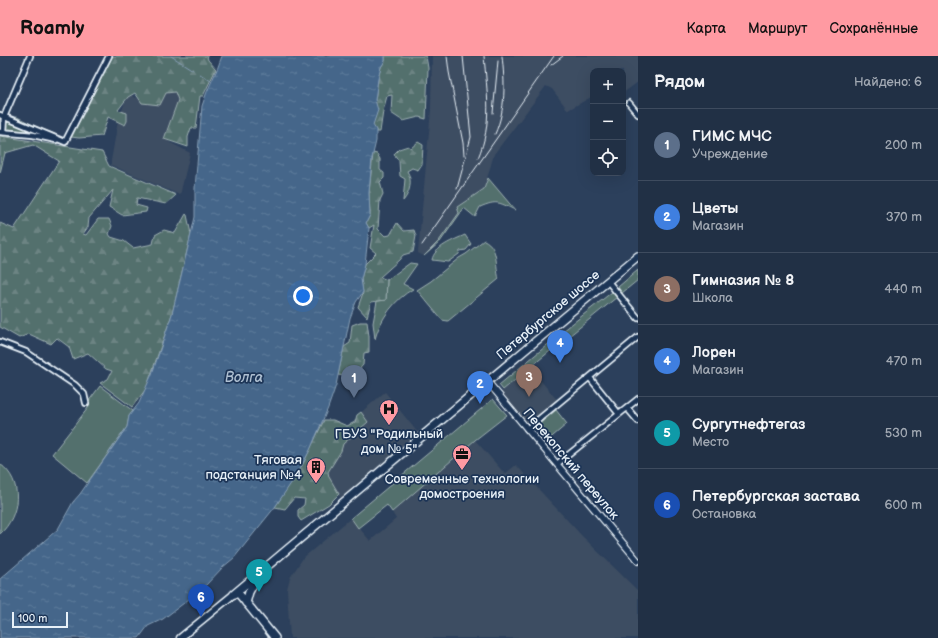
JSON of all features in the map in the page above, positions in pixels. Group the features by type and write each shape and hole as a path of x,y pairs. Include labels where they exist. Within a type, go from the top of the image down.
{"main road":[{"name":"Петербургское шоссе","path":"236,595 638,256"},
{"name":"Петербургское шоссе","path":"488,383 638,261"},
{"name":"Петербургское шоссе","path":"236,595 255,581 424,437"},
{"path":"246,603 249,592 255,581"},
{"path":"236,595 246,603 274,638"},
{"path":"180,638 236,595"},
{"path":"186,638 236,595"},
{"path":"236,595 270,638"}],"street":[{"path":"30,56 2,116 2,132 65,142"},
{"path":"65,142 109,56"},
{"path":"629,103 638,114"},
{"path":"2,116 65,142"},
{"path":"610,284 638,318"},
{"path":"527,429 638,337"},
{"path":"0,342 26,352 73,384 84,394 86,403"},
{"path":"590,378 619,414"},
{"name":"Перекопский переулок","path":"488,383 638,561"},
{"path":"557,464 638,398"},
{"path":"627,408 638,421"}],"shaded area":[{"path":"432,56 638,56 638,82 626,91 626,68 590,68 590,98 568,110 552,89 546,86 494,154 484,189 457,207 459,213 439,241 424,256 418,253 431,110"},
{"path":"187,82 169,142 190,153 180,195 111,165 111,161 118,121 128,94 143,101"},
{"path":"530,368 558,401 527,426 499,394"},
{"path":"385,392 418,433 341,498 320,474 358,415"},
{"path":"475,440 505,474 516,465 582,536 638,591 638,638 290,638 287,589 290,578 303,558 351,518 370,541 396,519 392,512"}],"green space":[{"path":"110,56 207,56 208,60 216,69 203,96 200,96 196,128 191,128 188,137 188,147 164,139 178,100 175,92 166,93 160,105 142,103 135,93 128,97 118,110 127,113 127,121 125,125 108,117 102,136 79,138 71,137"},
{"path":"385,56 426,56 428,68 426,119 419,117 403,121 391,113 392,95 387,96 380,132 376,132 372,125 377,110 375,100 378,79 381,67 385,61"},
{"path":"0,113 12,118 17,117 55,134 56,136 10,129 0,129"},
{"path":"0,136 102,152 109,166 176,195 166,204 137,198 136,205 147,208 146,212 122,215 109,207 113,190 89,218 88,227 83,234 86,235 98,219 109,219 112,226 109,234 111,237 124,241 133,248 153,244 155,235 164,230 175,233 186,214 187,215 191,234 172,314 146,389 132,407 100,383 108,379 112,371 106,369 88,353 73,359 69,347 57,338 51,344 29,334 19,338 0,327 0,223 14,229 59,161 33,145 5,153 0,173"},
{"path":"418,142 423,145 422,164 418,170 412,168 407,171 410,178 410,186 403,201 405,179 400,176 399,161 394,154 399,149 408,146 411,148"},
{"path":"373,153 377,154 380,159 380,170 384,173 384,178 380,182 383,194 380,200 378,229 385,236 390,235 397,223 404,231 414,230 416,236 413,252 403,255 380,277 387,280 386,300 371,302 367,317 358,307 363,293 361,279 365,264 376,253 370,248 374,225 369,228 366,223 370,215 369,193"},
{"path":"488,178 515,210 498,203 490,203 480,207 475,217 464,208 440,242 424,256 439,241 459,213 457,207 484,189"},
{"path":"465,235 471,244 466,250 460,251 459,254 448,262 432,260 436,251"},
{"path":"484,240 492,247 496,257 499,279 448,321 442,320 417,290"},
{"path":"410,263 417,264 403,284 413,289 400,298 389,310 384,317 375,339 373,323 377,301 386,300 387,280"},
{"path":"638,270 638,280 622,293 618,287"},
{"path":"612,292 617,297 563,341 558,335"},
{"path":"360,322 367,322 369,352 364,353 363,365 352,377 338,375 344,347 350,343 352,325"},
{"path":"552,341 556,346 503,390 499,385"},
{"path":"100,386 133,411 129,416 127,427 87,483 52,454 88,408 88,402"},
{"path":"493,399 507,415 475,440 392,512 387,505 358,528 351,518"},
{"path":"556,410 567,424 546,442 535,428"},
{"path":"361,412 368,422 343,444 341,451 328,472 329,477 339,494 329,504 301,521 298,517 298,510 304,505 305,499 294,498 285,509 275,507 304,462 324,420 333,420 347,426 355,422 357,415"},
{"path":"0,464 8,471 13,480 16,489 16,499 12,518 7,527 0,534"}],"water":[{"name":"Волга","path":"222,56 385,56 385,61 381,67 378,79 375,100 378,110 373,125 376,130 376,141 372,158 369,193 370,215 366,223 369,228 365,264 361,279 363,292 356,302 350,318 336,385 328,408 310,450 296,476 275,507 234,558 206,585 184,603 163,619 148,626 139,638 0,638 0,579 58,529 73,502 127,427 129,416 139,403 152,374 172,314 195,217 195,188 202,106"}],"waterway":[{"path":"171,56 193,70"},
{"path":"200,74 211,81"}],"railway":[{"path":"447,56 464,155"},
{"path":"457,189 471,137 463,56"},
{"path":"478,158 486,132 488,108 484,56"},
{"path":"495,134 499,125 504,96 502,56"},
{"path":"422,245 554,56"},
{"path":"551,65 563,56"},
{"path":"493,113 498,61"}],"place":[{"name":"Лорен","path":"560,363"},
{"name":"Гимназия № 8","path":"529,397"},
{"name":"ГИМС МЧС","path":"354,398"},
{"name":"Цветы","path":"480,404"},
{"name":"ГБУЗ \"Родильный дом № 5\"","path":"389,426"},
{"name":"Современные технологии домостроения","path":"462,471"},
{"name":"Тяговая подстанция №4","path":"316,484"},
{"name":"Сургутнефтегаз","path":"259,592"},
{"name":"Петербургская застава","path":"201,617"}]}
